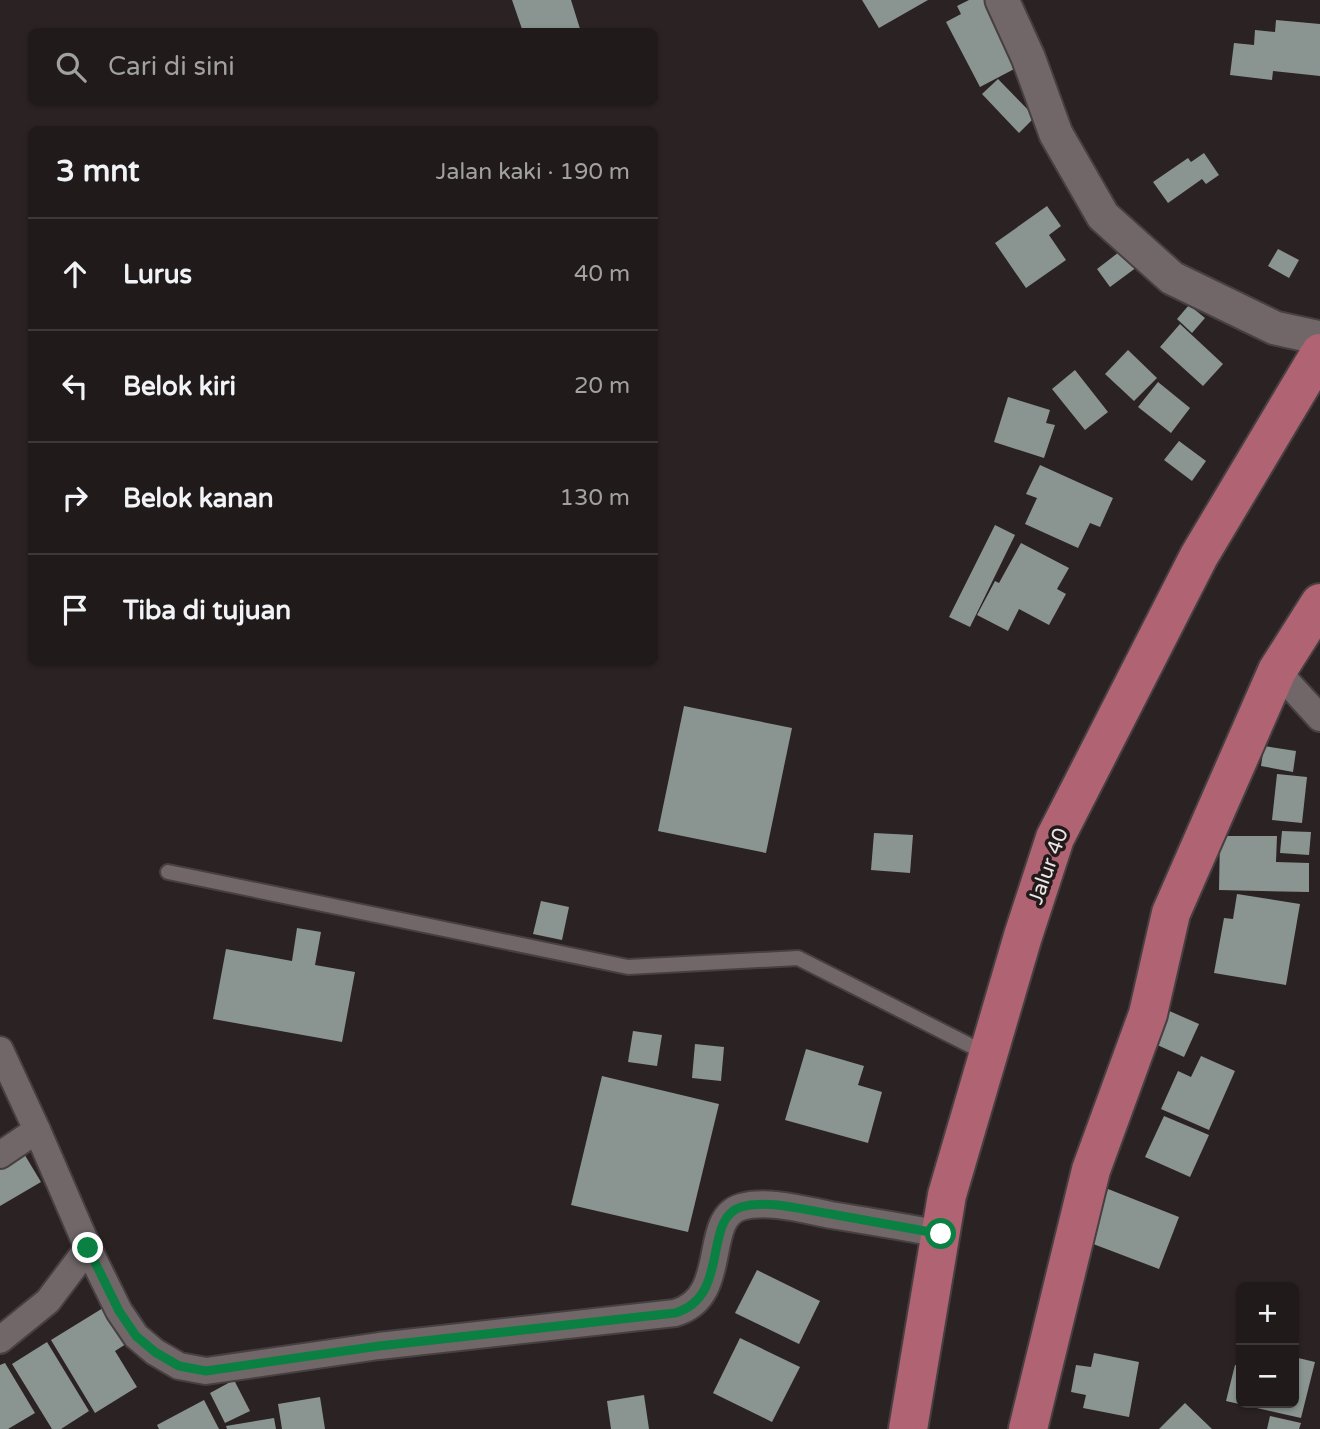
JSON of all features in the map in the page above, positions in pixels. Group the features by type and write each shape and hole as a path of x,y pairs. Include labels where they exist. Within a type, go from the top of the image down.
{"highway":[{"name":"Jalur 40","path":"908,1429 947,1195 1023,936 1055,838 1199,556 1320,353"},
{"path":"1028,1429 1091,1170 1147,1014 1171,913 1277,671 1320,603"}],"street":[{"path":"1002,0 1028,57 1056,134 1103,215 1172,278 1275,328 1320,338"},
{"path":"1277,671 1320,718"},
{"path":"0,1050 119,1311 136,1336 155,1352 179,1366 206,1371 379,1346 686,1310 702,1295 708,1283 725,1220 740,1207 772,1204 941,1234"},
{"path":"0,1155 37,1130"},
{"path":"0,1340 48,1301 88,1248"}],"lane":[{"path":"168,872 628,967 798,958 988,1055"}],"building":[{"path":"512,0 571,0 580,28 522,28"},
{"path":"862,0 928,0 879,28"},
{"path":"969,0 986,0 1020,66 980,87 946,22 961,14 957,6"},
{"path":"1276,20 1320,24 1320,76 1273,71 1272,80 1230,75 1234,43 1254,45 1255,30 1275,32"},
{"path":"998,79 1035,117 1019,133 982,94"},
{"path":"1204,153 1219,175 1206,184 1202,179 1168,203 1153,182 1188,158 1191,162"},
{"path":"1047,206 1061,226 1049,235 1066,260 1026,288 995,243"},
{"path":"1123,249 1137,267 1110,287 1097,269"},
{"path":"1278,249 1299,260 1289,278 1268,266"},
{"path":"1189,305 1205,318 1192,333 1177,319"},
{"path":"1180,324 1223,364 1203,386 1160,347"},
{"path":"1128,350 1157,378 1134,401 1105,374"},
{"path":"1075,370 1108,412 1085,430 1052,389"},
{"path":"1158,382 1190,408 1171,433 1138,407"},
{"path":"1008,397 1050,410 1046,423 1055,425 1044,458 994,442"},
{"path":"1179,441 1206,461 1192,481 1164,460"},
{"path":"1040,465 1113,498 1100,527 1090,523 1078,548 1025,524 1037,498 1026,494"},
{"path":"995,525 1015,535 970,627 949,617"},
{"path":"1021,543 1069,568 1057,589 1066,594 1049,625 1019,609 1008,631 977,615 995,581 999,583"},
{"path":"684,706 792,728 766,853 658,831"},
{"path":"1264,746 1296,751 1293,772 1261,766"},
{"path":"1277,774 1307,777 1302,823 1272,820"},
{"path":"1282,831 1311,832 1309,855 1280,853"},
{"path":"874,833 913,835 910,873 871,870"},
{"path":"1220,836 1277,836 1276,862 1309,863 1309,892 1219,890"},
{"path":"1237,894 1300,904 1286,985 1214,973 1224,918 1233,919"},
{"path":"541,901 569,907 562,940 533,934"},
{"path":"297,928 321,932 315,965 355,972 342,1042 213,1019 226,949 292,961"},
{"path":"1158,1006 1199,1024 1184,1057 1144,1039"},
{"path":"633,1031 662,1035 657,1066 628,1062"},
{"path":"695,1044 724,1047 721,1081 692,1078"},
{"path":"806,1049 864,1066 858,1085 882,1092 868,1143 785,1120"},
{"path":"1201,1056 1235,1071 1209,1130 1161,1109 1178,1071 1191,1077"},
{"path":"602,1076 719,1104 688,1232 571,1205"},
{"path":"1164,1116 1209,1135 1190,1177 1145,1157"},
{"path":"23,1152 41,1182 0,1206 0,1166"},
{"path":"1108,1189 1179,1217 1159,1269 1088,1242"},
{"path":"757,1270 820,1301 799,1344 735,1313"},
{"path":"103,1308 126,1344 115,1351 137,1387 95,1413 51,1340"},
{"path":"740,1338 800,1367 772,1422 713,1393"},
{"path":"47,1342 89,1411 61,1429 52,1429 12,1364"},
{"path":"1094,1353 1139,1362 1129,1417 1083,1408 1086,1395 1071,1392 1076,1365 1091,1367"},
{"path":"1299,1358 1315,1362 1301,1418 1257,1408 1299,1408"},
{"path":"5,1363 35,1413 8,1429 0,1429 0,1365"},
{"path":"1236,1365 1236,1403 1226,1401"},
{"path":"234,1380 250,1411 225,1423 210,1393"},
{"path":"644,1395 649,1429 611,1429 607,1401"},
{"path":"320,1397 325,1429 282,1429 278,1404"},
{"path":"204,1400 219,1429 159,1429 157,1425"},
{"path":"1185,1403 1212,1429 1159,1429"},
{"path":"1270,1416 1301,1423 1299,1429 1267,1429"},
{"path":"274,1418 276,1429 227,1429 226,1426"}],"route":[{"path":"88,1248 119,1311 136,1336 155,1352 179,1366 206,1371 379,1346 686,1310 702,1295 708,1283 725,1220 740,1207 772,1204 941,1234"}]}
